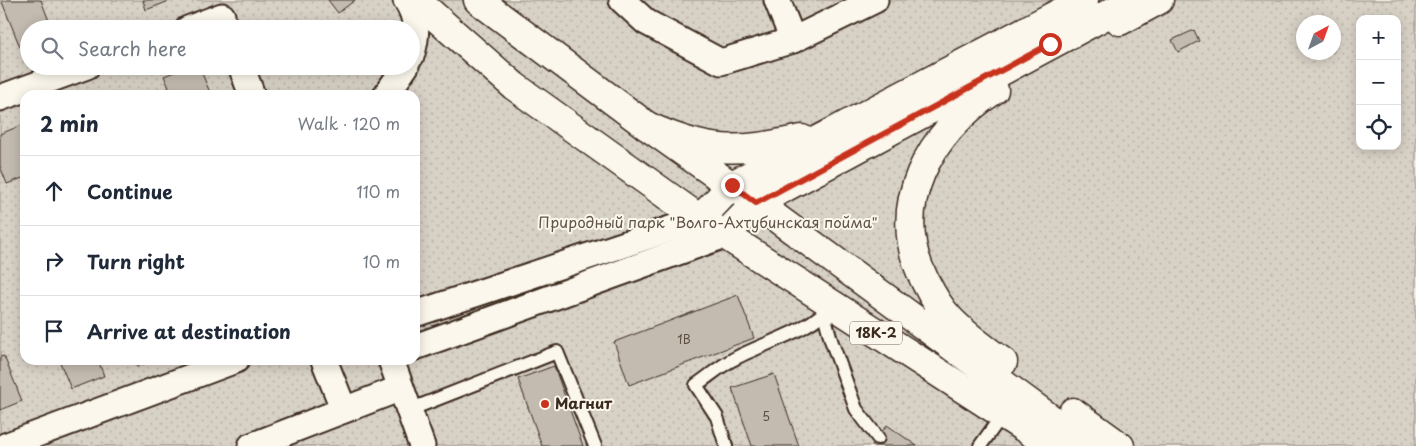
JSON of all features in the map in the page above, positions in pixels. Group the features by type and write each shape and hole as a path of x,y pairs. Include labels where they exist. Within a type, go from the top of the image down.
{"main road":[{"path":"416,0 514,86 700,219 732,185 1084,0"},
{"path":"478,0 647,126 756,203"},
{"path":"725,235 756,203 1134,0"},
{"path":"1120,446 982,347 949,319 934,299 922,275 914,253 909,229 917,179 927,159 940,140 964,112 993,91 1159,0"},
{"path":"647,126 680,141 734,150 830,134"},
{"name":"18К-2","path":"756,203 1088,446"},
{"name":"18К-2","path":"700,219 828,309 1003,414 1052,446"}],"street":[{"path":"406,0 412,9 414,20"},
{"path":"622,0 646,22 721,62 793,40 875,0"},
{"path":"778,0 793,40"},
{"path":"210,20 222,15"},
{"path":"22,90 62,75"},
{"path":"244,75 250,90"},
{"path":"389,90 400,75"},
{"path":"0,98 20,91"},
{"path":"420,312 700,219"},
{"path":"420,345 725,235"},
{"path":"4,446 223,365"},
{"path":"326,365 344,410"},
{"path":"393,365 422,446"},
{"path":"251,446 344,410 405,399"}],"lane":[{"path":"726,446 717,417 696,384 732,360 767,345 828,309 831,340 856,409 878,438"},
{"path":"405,399 557,352 595,446"},
{"path":"980,446 1003,414"}],"green space":[{"name":"Природный парк \"Волго-Ахтубинская пойма\"","path":"0,0 1416,0 1416,446 0,446"}],"building":[{"path":"7,0 41,0 49,20 20,20 20,47 2,2"},
{"path":"143,0 172,0 146,10"},
{"path":"328,0 355,0 338,13"},
{"path":"1194,30 1199,41 1178,52 1172,40"},
{"path":"203,75 209,90 170,90 164,76"},
{"path":"20,126 20,179 7,184 0,166 0,134"},
{"path":"738,295 754,338 629,385 614,342"},
{"path":"4,356 22,401 0,410 0,357"},
{"path":"61,365 100,365 104,376 71,389"},
{"path":"554,366 583,446 542,446 518,379"},
{"path":"774,374 799,446 752,446 732,388"},
{"path":"887,425 917,446 872,446"}],"place":[{"name":"Магнит","path":"545,404"}],"route":[{"path":"732,185 756,203 1050,44"}]}
